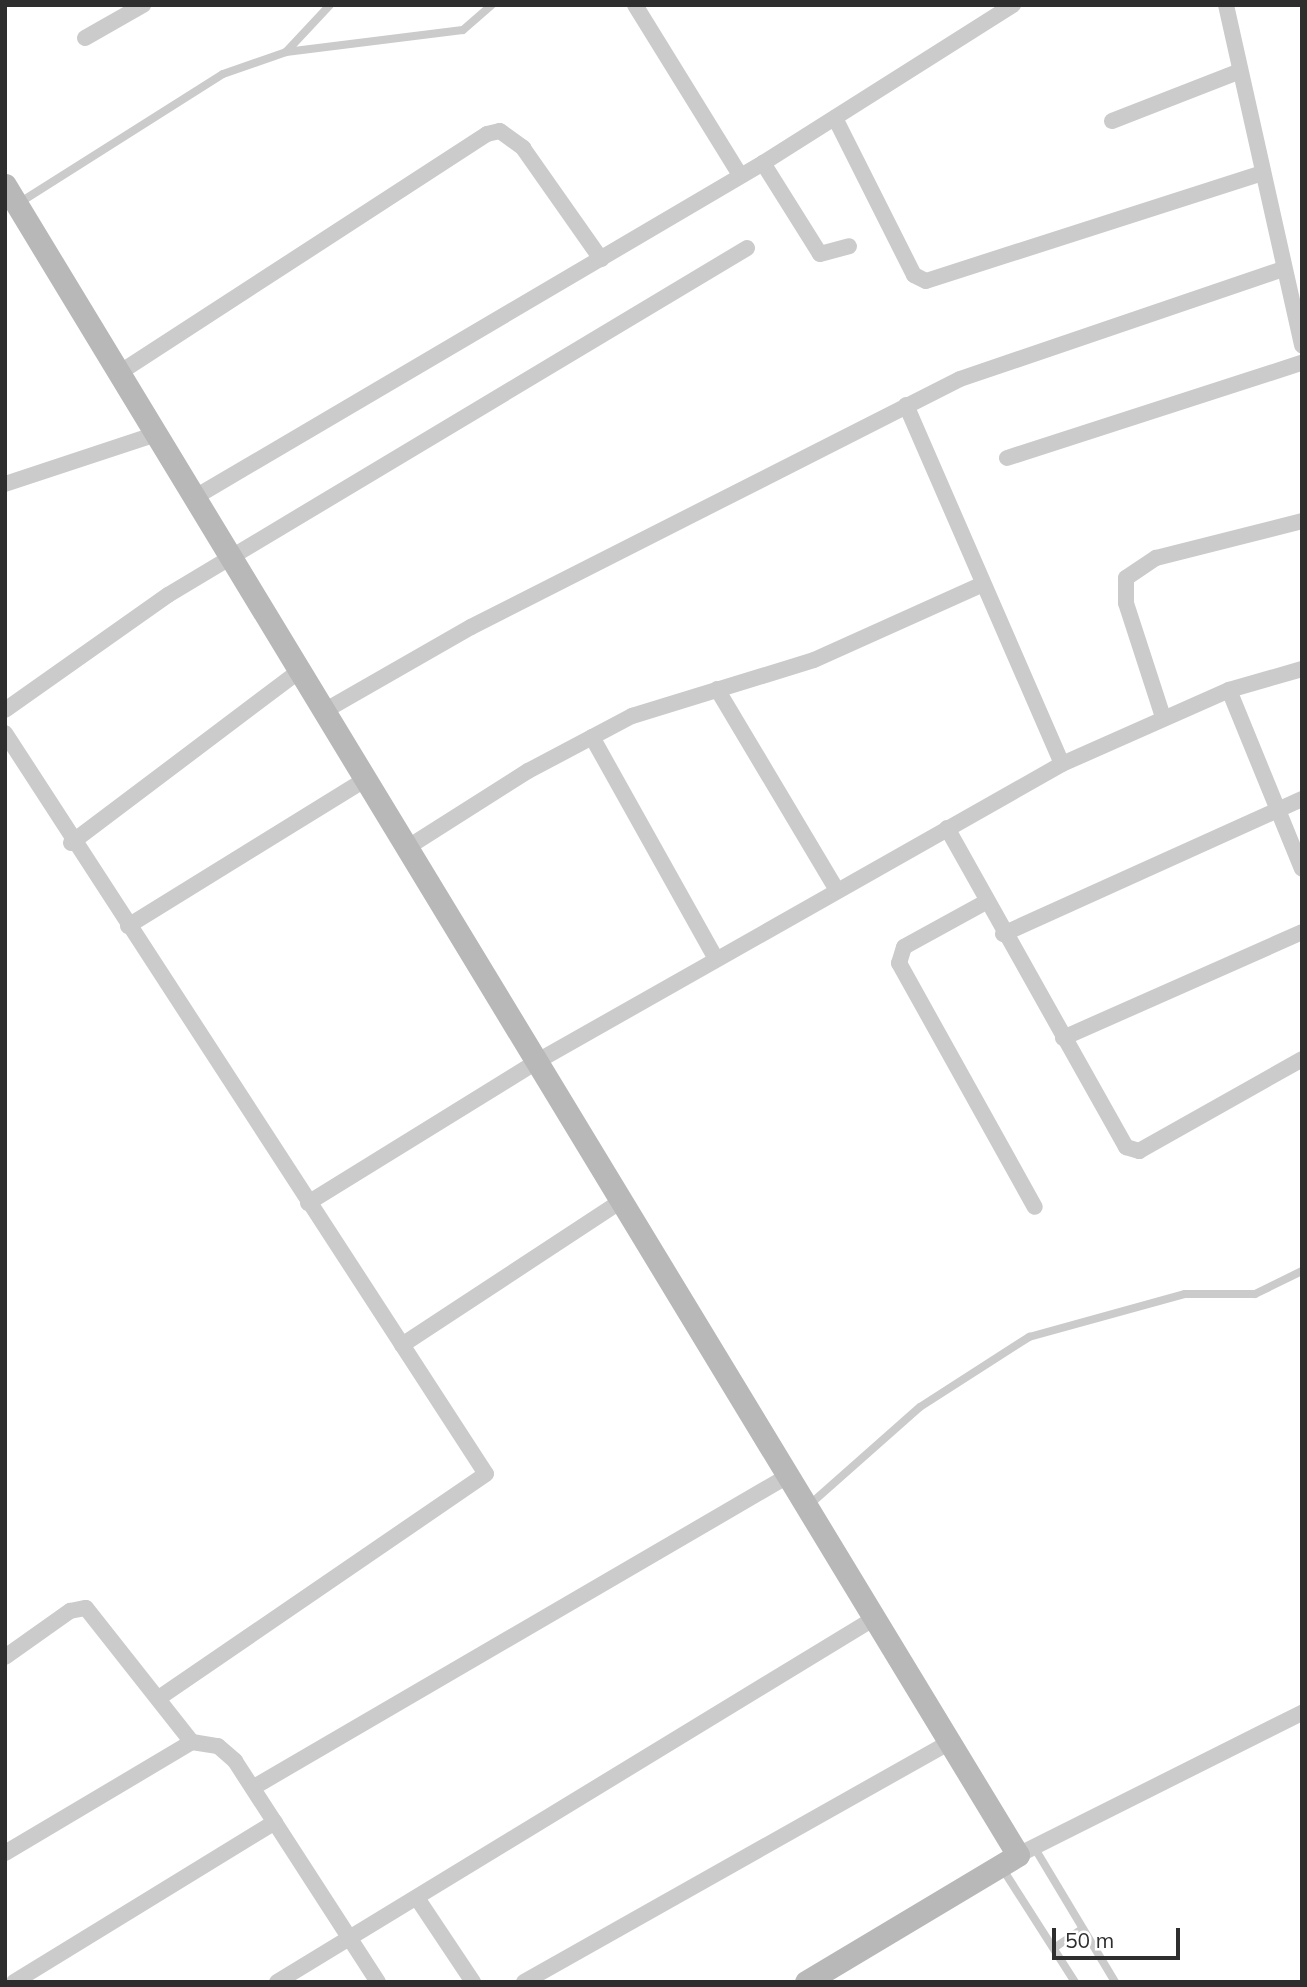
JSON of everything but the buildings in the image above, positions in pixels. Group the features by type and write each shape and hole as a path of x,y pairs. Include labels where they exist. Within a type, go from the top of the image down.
{"street":[{"path":"86,38 143,5"},
{"path":"635,5 740,175"},
{"path":"198,496 763,163 1013,5"},
{"path":"1226,5 1302,346"},
{"path":"1112,121 1240,71"},
{"path":"835,118 914,275 926,281 1262,173"},
{"path":"118,373 487,134 500,131 523,148 601,259"},
{"path":"763,163 820,254 849,246"},
{"path":"11,195 118,373 235,557 405,849 1018,1856"},
{"path":"5,710 168,595 747,248"},
{"path":"326,710 471,627 906,405 1040,349 1284,269"},
{"path":"1007,458 1302,363"},
{"path":"906,405 1062,764"},
{"path":"5,484 156,433"},
{"path":"1163,717 1126,603 1126,578 1156,558 1302,521"},
{"path":"405,849 592,737 717,689 814,660 983,584"},
{"path":"71,842 302,669"},
{"path":"308,1203 536,1062 1062,764 1229,690 1302,669"},
{"path":"717,689 838,890"},
{"path":"1229,690 1302,869"},
{"path":"5,733 71,842 485,1468 483,1480 160,1697"},
{"path":"592,737 716,959"},
{"path":"128,926 366,779"},
{"path":"1003,934 1302,799"},
{"path":"947,828 984,903 1132,1151 1302,1059"},
{"path":"984,903 904,947 899,963 1035,1207"},
{"path":"1063,1038 1302,932"},
{"path":"402,1345 621,1201"},
{"path":"254,1787 786,1477"},
{"path":"5,1657 81,1606 160,1697 192,1742 227,1751 254,1787 354,1939 378,1982"},
{"path":"277,1982 354,1939 873,1619"},
{"path":"806,1982 1018,1856 1302,1713"},
{"path":"5,1853 192,1742"},
{"path":"524,1982 949,1743"},
{"path":"14,1982 275,1822"},
{"path":"417,1898 472,1982"}],"lane":[{"path":"286,52 330,5"},
{"path":"11,195 216,78 286,52 464,30 492,5"},
{"path":"806,1508 920,1407 1029,1337 1185,1294 1255,1294 1302,1271"},
{"path":"1018,1856 1082,1930 1115,1982"},
{"path":"1018,1856 1054,1948 1075,1982"},
{"path":"1054,1948 1082,1930"}]}
